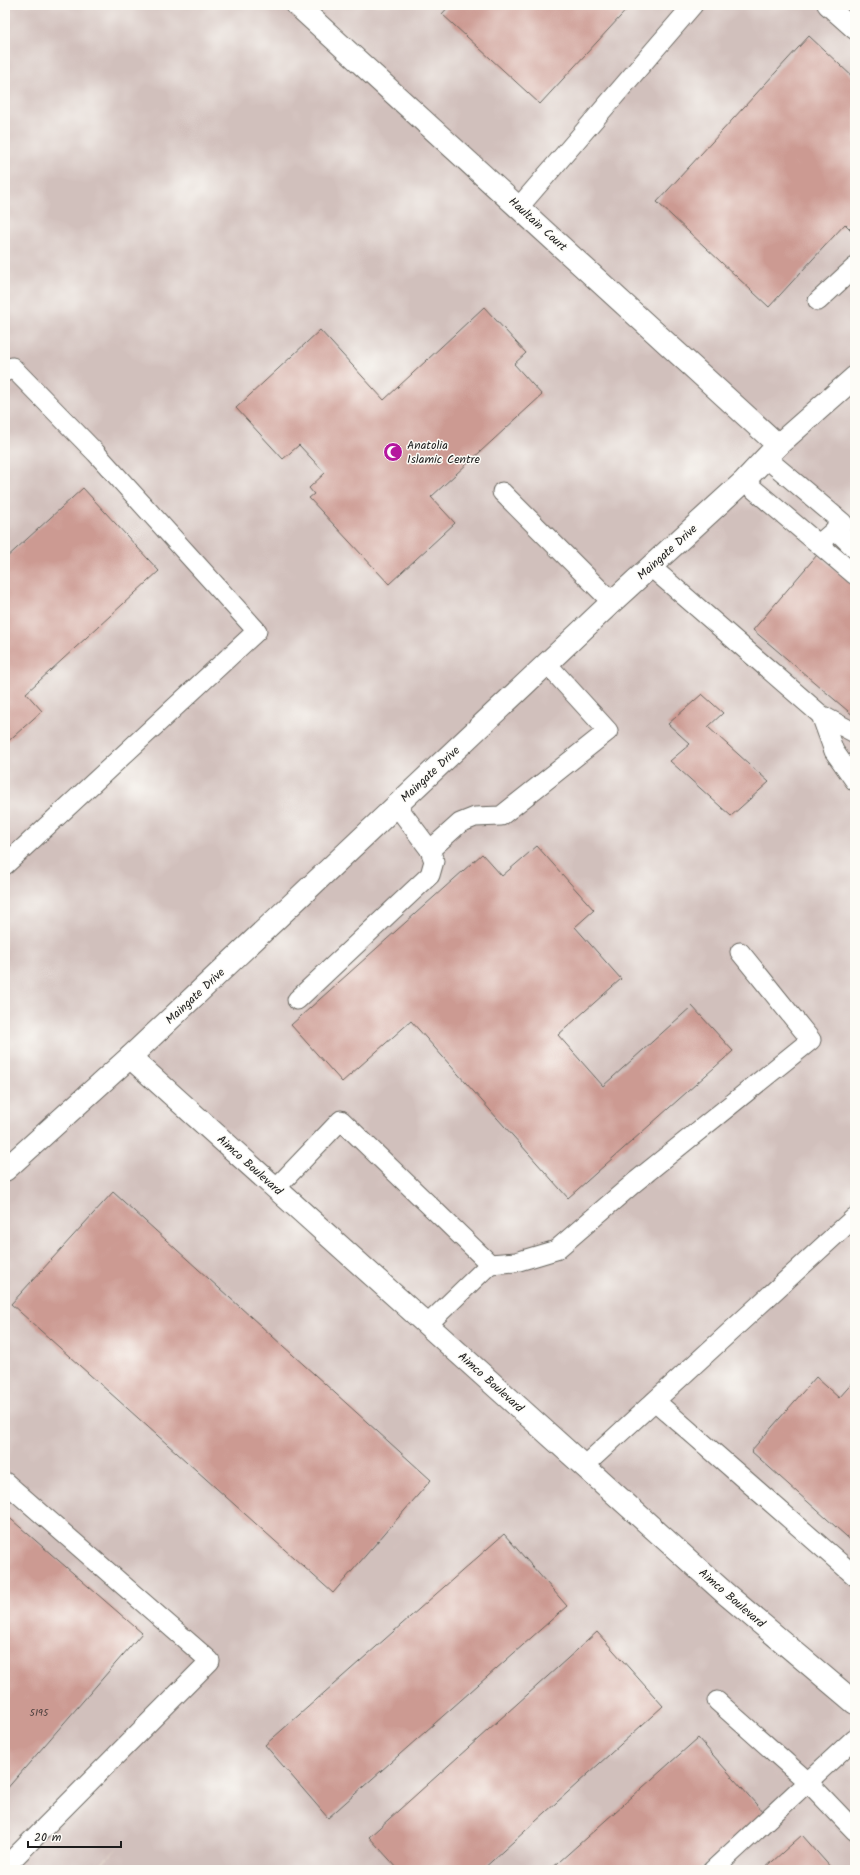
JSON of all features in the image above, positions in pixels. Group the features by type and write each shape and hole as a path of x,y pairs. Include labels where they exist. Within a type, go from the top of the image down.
{"street":[{"name":"Haultain Court","path":"297,5 519,207 772,451"},
{"name":"Maingate Drive","path":"5,1170 130,1057 612,602 744,481 772,451 855,377"},
{"name":"Aimco Boulevard","path":"130,1057 726,1594 855,1703"}],"lane":[{"path":"519,207 692,5"},
{"path":"827,5 855,30"},
{"path":"818,302 855,267"},
{"path":"5,865 257,631 96,453 7,367"},
{"path":"772,451 842,523 819,544"},
{"path":"744,481 855,575"},
{"path":"502,492 612,602"},
{"path":"836,529 855,549"},
{"path":"651,567 821,715 855,733"},
{"path":"430,850 460,823 475,817 501,816 608,731 547,664"},
{"path":"821,715 834,751 855,781"},
{"path":"297,1000 430,875 434,861 430,850 397,806"},
{"path":"427,1325 490,1264 516,1262 556,1250 635,1182 811,1040 740,952"},
{"path":"276,1188 341,1120 490,1264"},
{"path":"584,1466 855,1217"},
{"path":"655,1401 855,1576"},
{"path":"5,1482 210,1661 5,1867"},
{"path":"717,1701 808,1782 855,1831"},
{"path":"713,1870 855,1738"}],"shaded area":[{"path":"5,5 855,5 855,1870 95,1870 120,1846 93,1870 5,1870"}],"building":[{"path":"450,5 631,5 540,104 442,14"},
{"path":"809,36 855,79 855,234 845,224 769,307 657,202"},
{"name":"Anatolia Islamic Centre","path":"484,307 526,353 514,364 542,395 431,497 455,523 389,584 309,498 314,494 309,488 325,473 299,445 283,459 236,408 320,330 384,400"},
{"path":"83,488 159,571 26,693 42,711 5,744 5,559"},
{"path":"817,555 855,587 855,717 753,630"},
{"path":"702,694 723,713 708,727 769,782 731,816 670,761 690,744 668,724"},
{"path":"537,846 594,910 575,927 621,979 558,1035 603,1086 692,1006 733,1051 568,1198 411,1021 342,1082 291,1025 482,854 502,876"},
{"path":"113,1192 431,1480 333,1593 11,1304"},
{"path":"816,1377 839,1398 855,1380 855,1544 751,1451"},
{"path":"5,1514 142,1633 5,1791"},
{"path":"504,1534 567,1606 328,1818 265,1745"},
{"path":"597,1632 663,1706 482,1870 399,1870 369,1837"},
{"path":"698,1738 763,1812 698,1870 550,1870"},
{"path":"802,1835 833,1870 763,1870"}],"place":[{"name":"Anatolia Islamic Centre","path":"393,452"}]}
